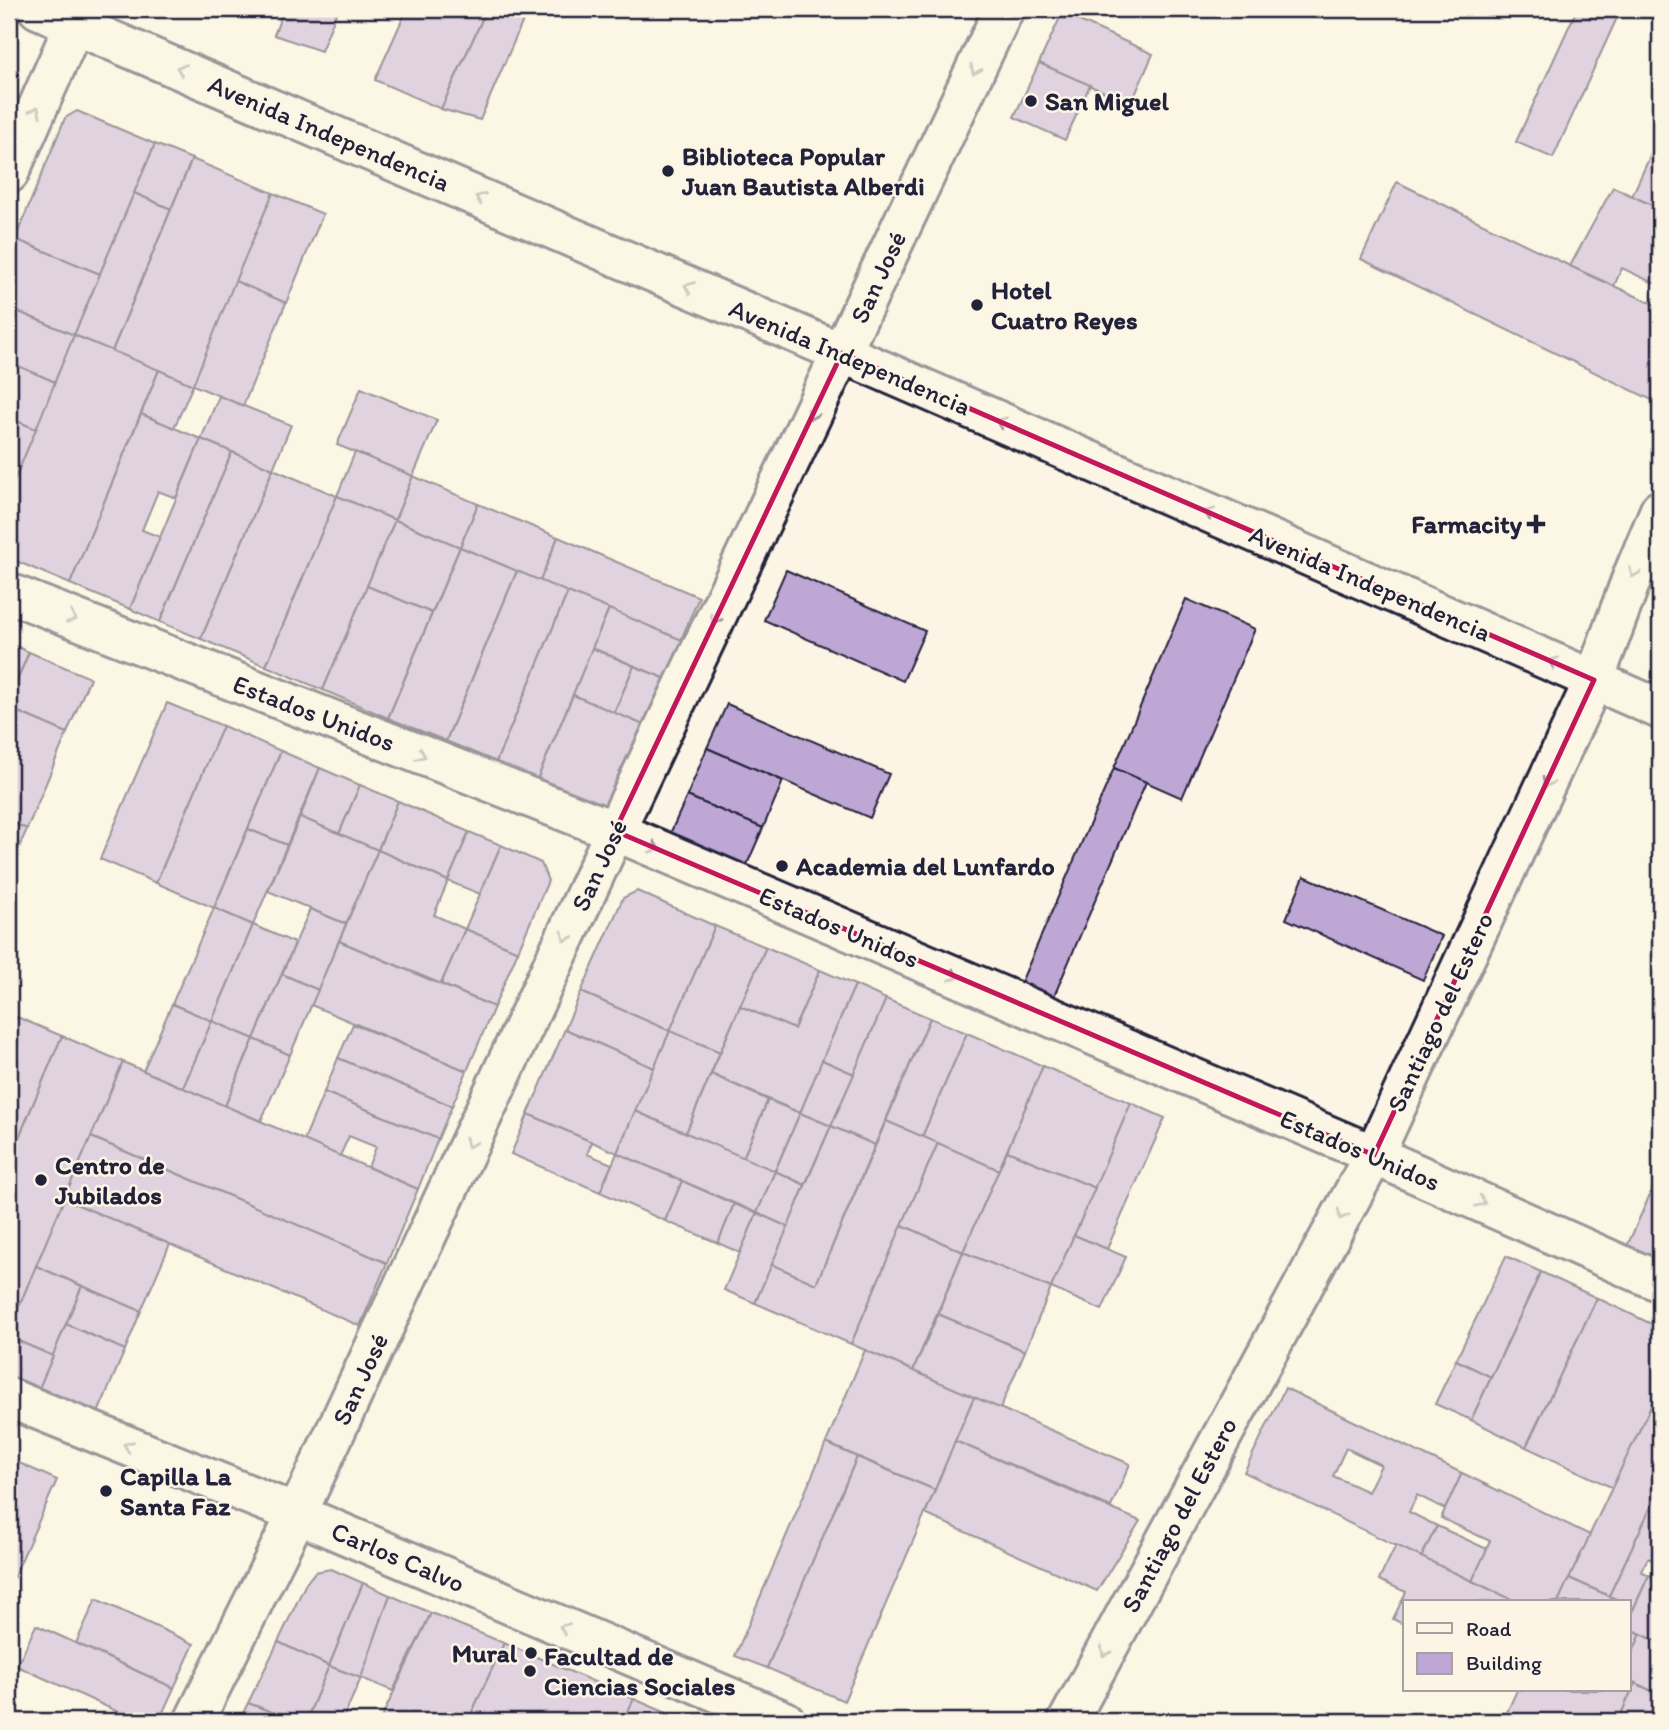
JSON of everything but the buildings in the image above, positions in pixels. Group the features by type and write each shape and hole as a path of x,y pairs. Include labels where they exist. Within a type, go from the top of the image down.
{"street":[{"name":"Avenida Independencia","path":"38,9 77,16 1660,709"},
{"name":"San José","path":"194,1721 297,1514 615,831 1004,9"},
{"path":"9,173 77,16"},
{"name":"Santiago del Estero","path":"1068,1721 1374,1155 1594,680 1660,510"},
{"name":"Estados Unidos","path":"9,593 615,831 1374,1155 1660,1282"},
{"name":"Carlos Calvo","path":"9,1398 297,1514 785,1721"}],"highlighted area":[{"path":"842,353 1594,680 1374,1155 615,831"}],"place":[{"name":"San Miguel","path":"1031,101"},
{"name":"Biblioteca Popular Juan Bautista Alberdi","path":"668,171"},
{"name":"Hotel Cuatro Reyes","path":"977,305"},
{"name":"Farmacity","path":"1536,524"},
{"name":"Academia del Lunfardo","path":"782,866"},
{"name":"Centro de Jubilados","path":"41,1180"},
{"name":"Capilla La Santa Faz","path":"106,1491"},
{"name":"Mural","path":"531,1653"},
{"name":"Facultad de Ciencias Sociales","path":"530,1671"}]}
